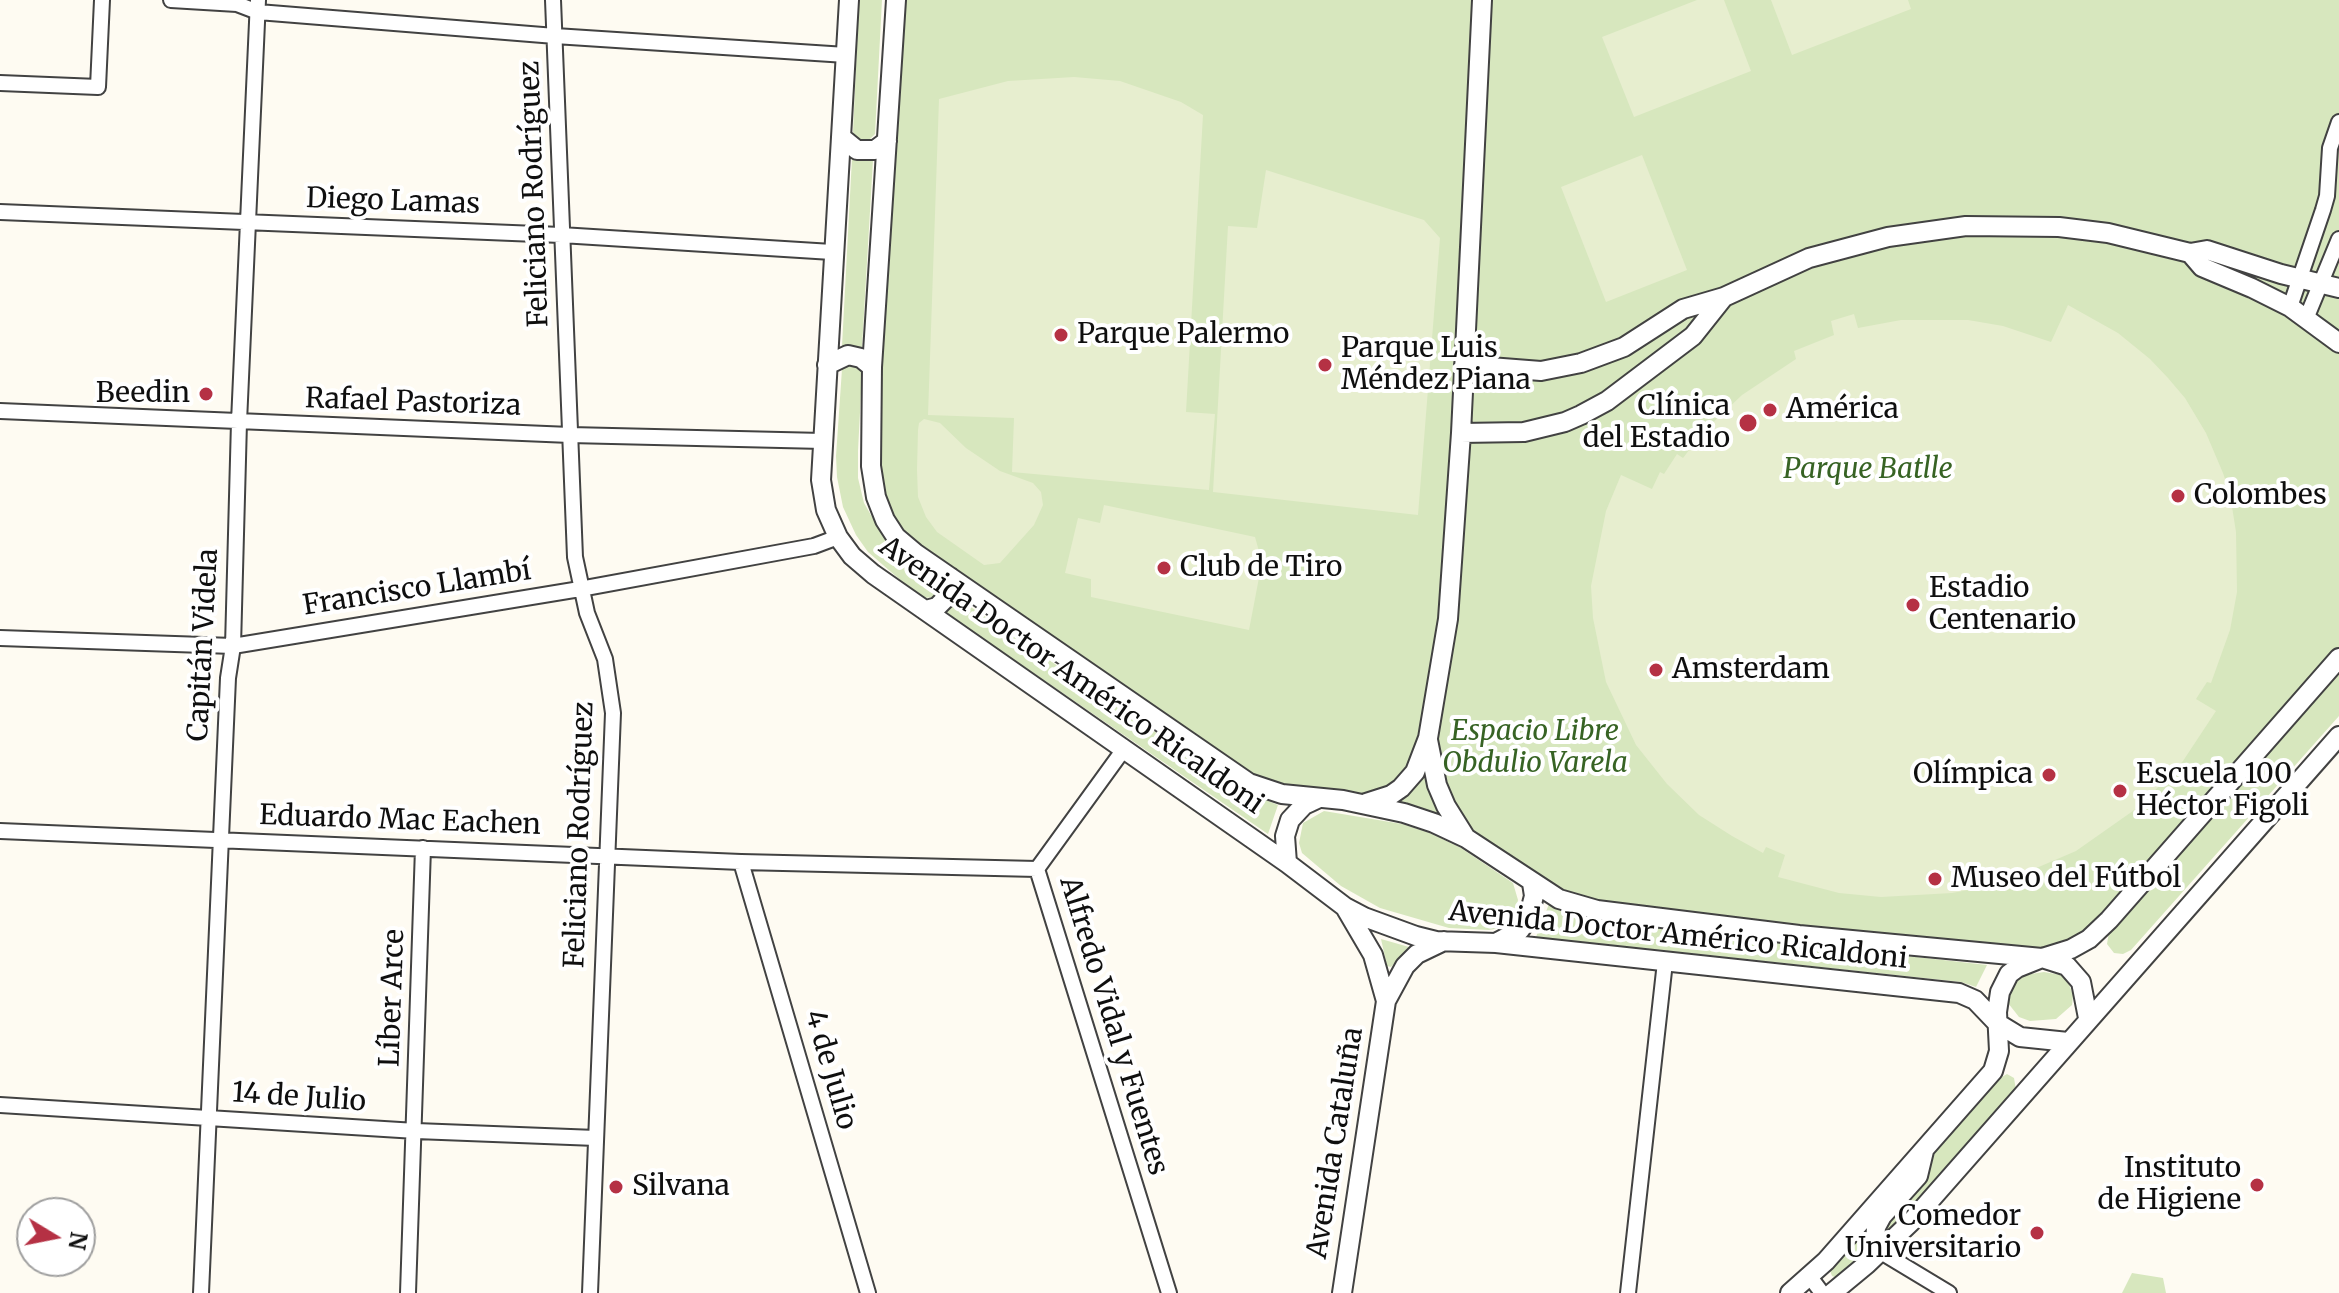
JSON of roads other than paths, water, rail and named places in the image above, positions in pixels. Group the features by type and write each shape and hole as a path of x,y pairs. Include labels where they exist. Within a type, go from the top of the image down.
{"street":[{"path":"0,83 98,87 102,0"},
{"path":"171,0 555,36 846,55"},
{"name":"Feliciano Rodríguez","path":"553,0 575,557 580,589 605,659 613,713 590,1293"},
{"name":"Avenida Doctor Américo Ricaldoni","path":"849,0 821,480 826,510 838,537 852,556 873,574 1287,863 1345,907 1416,936 1959,993 1975,1000 1997,1023 2020,1037 2068,1042"},
{"name":"Avenida Doctor Américo Ricaldoni","path":"896,0 872,367 871,466 876,497 885,520 896,537 950,577 1230,772 1268,790 1404,813 1466,838 1559,899 1619,913 1799,935 2042,958 2071,949 2089,939 2109,920 2339,658"},
{"path":"1362,804 1391,795 1415,772 1428,738 1452,593 1482,0"},
{"name":"Capitán Videla","path":"201,1293 228,678 233,646 239,422 258,6"},
{"path":"2290,307 2327,196 2329,155 2339,122"},
{"path":"841,137 857,150 875,150 887,141"},
{"name":"Diego Lamas","path":"0,212 561,235 832,252"},
{"path":"1464,365 1541,371 1581,363 1624,347 1683,309 1724,297 1785,268 1860,243 1966,226 2059,227 2108,233 2190,253 2207,250 2330,286"},
{"path":"2306,319 2330,286 2339,239"},
{"path":"2190,253 2202,267 2290,307 2339,343"},
{"path":"1461,433 1524,432 1581,415 1607,401 1693,336 1724,297"},
{"path":"827,365 848,355 861,358 872,367"},
{"name":"Rafael Pastoriza","path":"0,411 570,435 823,441"},
{"name":"Francisco Llambí","path":"0,638 233,646 580,589 814,546 838,537"},
{"path":"926,610 937,607 945,599 950,577"},
{"path":"1832,1293 1911,1222 2339,736"},
{"path":"1428,738 1437,785 1466,838"},
{"name":"Alfredo Vidal y Fuentes","path":"1124,749 1037,869 1169,1293"},
{"name":"Avenida Doctor Américo Ricaldoni","path":"1287,863 1285,836 1290,820 1304,805 1319,798"},
{"name":"Eduardo Mac Eachen","path":"0,831 741,862 1037,869"},
{"name":"Líber Arce","path":"408,1293 416,1131 423,848"},
{"name":"4 de Julio","path":"741,862 868,1293"},
{"path":"1496,943 1520,930 1528,919 1534,896 1532,883"},
{"name":"Avenida Cataluña","path":"1345,907 1373,955 1386,1001"},
{"name":"Avenida Cataluña","path":"1342,1293 1386,1001 1405,966 1417,954 1444,941"},
{"path":"1790,1293 1810,1277 1851,1234 1993,1071 1999,1051 1997,1023 2000,992 2009,974 2042,958 2067,966 2078,977 2088,1018"},
{"path":"1628,1293 1665,962"},
{"name":"14 de Julio","path":"0,1105 416,1131 596,1138"},
{"path":"1925,1148 1918,1176 1876,1227 1875,1244 1881,1252 1949,1293"},
{"path":"1810,1277 1822,1293"}],"place":[{"name":"Parque Palermo","path":"1061,335"},
{"name":"Parque Luis Méndez Piana","path":"1325,365"},
{"name":"Beedin","path":"206,394"},
{"name":"América","path":"1770,410"},
{"name":"Clínica del Estadio","path":"1748,423"},
{"name":"Colombes","path":"2178,496"},
{"name":"Club de Tiro","path":"1164,568"},
{"name":"Estadio Centenario","path":"1913,605"},
{"name":"Amsterdam","path":"1656,670"},
{"name":"Olímpica","path":"2049,775"},
{"name":"Escuela 100 Héctor Figoli","path":"2120,791"},
{"name":"Museo del Fútbol","path":"1935,879"},
{"name":"Instituto de Higiene","path":"2257,1185"},
{"name":"Silvana","path":"616,1187"},
{"name":"Comedor Universitario","path":"2037,1233"}],"park label":[{"name":"Parque Batlle","path":"1868,470"},
{"name":"Espacio Libre Obdulio Varela","path":"1535,748"}]}
